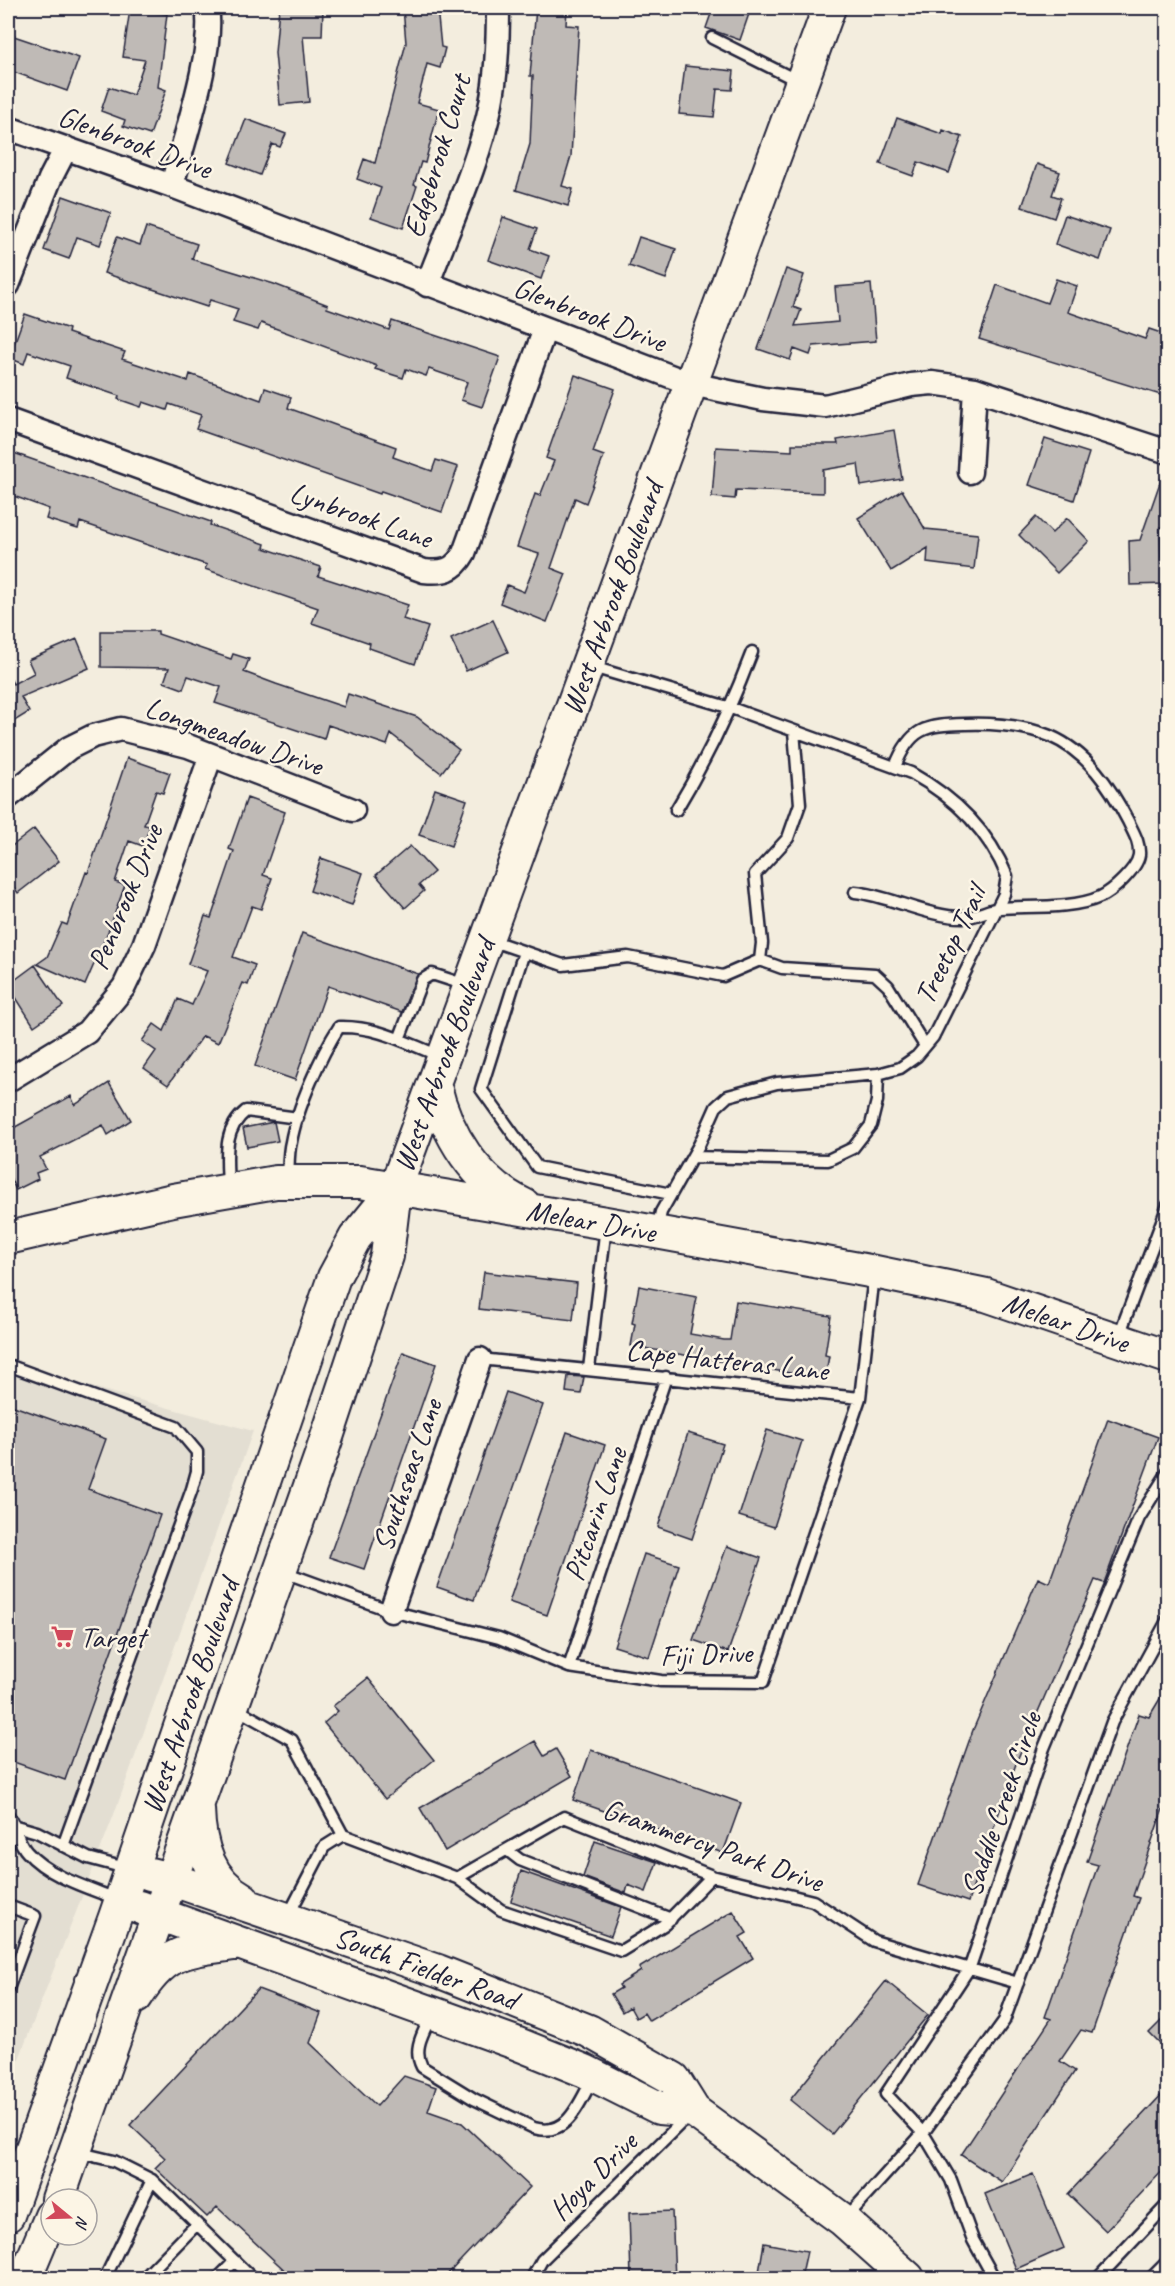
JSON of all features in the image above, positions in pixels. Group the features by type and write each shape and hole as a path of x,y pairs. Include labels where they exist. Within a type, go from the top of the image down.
{"street":[{"path":"172,186 206,53 210,20 207,8"},
{"name":"Edgebrook Court","path":"427,285 472,164 490,104 498,39 498,8"},
{"name":"West Arbrook Boulevard","path":"63,2187 281,1571 387,1256 395,1189 829,8"},
{"name":"Glenbrook Drive","path":"8,128 172,186 691,384 763,399 825,406 911,385 932,383 975,389 1167,452"},
{"path":"8,285 50,179 66,148"},
{"name":"Lynbrook Lane","path":"8,420 424,571 441,573 457,566 464,554 545,329"},
{"path":"970,472 975,389"},
{"name":"Longmeadow Drive","path":"8,797 69,748 93,736 121,729 188,746 352,810"},
{"name":"Penbrook Drive","path":"8,1080 87,1032 124,987 144,945 211,755"},
{"path":"439,1070 441,1112 455,1142 502,1195 538,1211"},
{"name":"Melear Drive","path":"8,1238 173,1200 228,1190 288,1182 360,1182 656,1232 986,1295 1167,1357"},
{"name":"West Arbrook Boulevard","path":"8,2215 132,1870 334,1277 355,1238 395,1189"},
{"name":"Southseas Lane","path":"391,1611 480,1359"},
{"path":"198,1803 202,1845 207,1861 220,1881 234,1894 274,1915"},
{"name":"South Fielder Road","path":"132,1870 170,1879 438,1971 589,2031 674,2079 694,2111 843,2220 908,2278"},
{"name":"South Fielder Road","path":"121,1901 433,2012 594,2076 659,2108 694,2111"},
{"path":"122,2020 147,1979 174,1956 185,1950 242,1943"},
{"path":"25,2278 39,2245"}],"lane":[{"path":"712,38 801,82"},
{"path":"676,810 706,761 731,708 752,652"},
{"name":"Treetop Trail","path":"587,665 731,708 895,767 939,788 958,803 978,826 1002,862 1008,876 1004,894 933,1037 917,1056 900,1068 878,1074 777,1083 728,1096 716,1107 662,1212 656,1232"},
{"path":"855,892 876,894 936,913 966,917 996,909 1069,904 1100,897 1136,865 1139,857 1136,837 1112,790 1085,760 1051,736 1011,725 972,724 925,728 914,734 902,749 895,767"},
{"path":"760,960 762,943 755,874 788,838 800,804 794,731"},
{"path":"487,939 563,965 628,957 723,976 760,960 782,968 875,975 888,986 925,1046"},
{"path":"524,952 481,1089 537,1167 671,1194"},
{"path":"400,1037 422,980 432,974 470,986"},
{"path":"288,1182 290,1142 328,1044 339,1027 360,1026 400,1037 439,1070"},
{"path":"692,1157 828,1160 853,1148 871,1125 878,1101 878,1074"},
{"path":"228,1190 226,1146 235,1120 246,1111 298,1118"},
{"path":"1118,1339 1167,1207"},
{"name":"Cape Hatteras Lane","path":"590,1369 606,1223"},
{"name":"Fiji Drive","path":"281,1571 391,1611 500,1638 569,1667 661,1682 763,1682 860,1398 875,1272"},
{"name":"Cape Hatteras Lane","path":"480,1359 860,1398"},
{"path":"8,1365 176,1427 197,1452 197,1471 192,1489 63,1846"},
{"name":"Pitcarin Lane","path":"569,1667 666,1377"},
{"name":"Saddle Creek Circle","path":"994,2278 973,2240 951,2180 923,2133 886,2094 970,1967 1044,1748 1139,1518 1167,1472"},
{"path":"843,2220 923,2133 1005,2021 1112,1722 1167,1619"},
{"path":"232,1706 292,1740 343,1836 457,1878 501,1910 621,1951 671,1919 712,1876"},
{"path":"8,1815 16,1826 26,1852 74,1882 121,1901"},
{"name":"Grammercy Park Drive","path":"457,1878 564,1817 712,1876 813,1902 874,1941 970,1967 1018,1983"},
{"path":"16,1826 37,1832 88,1858 132,1870"},
{"path":"8,1844 16,1826"},
{"path":"274,1915 324,1847 343,1836"},
{"path":"507,1850 520,1860 671,1919"},
{"path":"8,1906 35,1916 8,1989"},
{"path":"433,2012 417,2048 417,2058 422,2067 448,2085 534,2128 544,2131 558,2128 570,2120 594,2076"},
{"name":"Hoya Drive","path":"532,2278 542,2260 694,2111"},
{"path":"76,2152 114,2161 152,2180 252,2278"},
{"path":"105,2278 152,2180"},
{"path":"1098,2278 1167,2204"},
{"path":"144,2278 197,2224"},
{"path":"1151,2278 1167,2261"},
{"path":"218,2278 235,2262"}],"shaded area":[{"path":"8,1364 253,1431 113,1817 8,2087"}],"building":[{"path":"279,8 323,9 322,36 303,36 309,102 280,105 275,53"},
{"path":"403,8 437,8 441,47 445,48 440,68 427,64 417,103 439,109 425,163 421,162 414,185 417,186 403,228 371,217 381,188 357,179 364,159 375,163 406,43"},
{"path":"536,8 567,8 566,25 579,26 571,156 562,186 573,189 568,206 516,190 530,144 533,76 530,76"},
{"path":"713,8 751,8 740,40 706,28"},
{"path":"130,9 167,14 158,87 166,90 150,135 123,126 125,120 101,111 109,87 133,95 145,60 123,57"},
{"path":"8,34 79,58 67,91 8,70"},
{"path":"685,66 734,71 732,90 717,89 714,117 679,114"},
{"path":"897,118 942,134 943,130 962,137 949,173 918,162 913,176 880,164"},
{"path":"246,119 286,134 280,147 272,144 260,175 229,163"},
{"path":"1037,164 1060,172 1052,195 1061,198 1054,218 1022,207"},
{"path":"63,196 111,213 100,245 77,237 69,259 44,250"},
{"path":"1065,215 1110,230 1100,260 1055,244"},
{"path":"503,217 537,229 530,249 549,256 541,279 488,260"},
{"path":"146,227 197,244 192,259 274,284 328,305 327,308 389,330 392,321 500,357 482,407 461,400 467,382 429,369 426,376 406,369 403,378 261,323 258,330 233,322 238,309 210,300 207,307 104,273 117,237 140,245"},
{"path":"639,237 676,249 666,279 629,266"},
{"path":"786,269 804,275 793,307 801,310 795,326 838,322 835,287 871,284 876,341 813,346 810,355 794,349 790,360 758,349"},
{"path":"1056,279 1077,286 1068,312 1145,339 1149,329 1167,335 1162,355 1167,357 1167,397 979,339 997,285 1047,303"},
{"path":"25,314 69,329 68,333 125,352 122,359 188,381 190,374 261,400 265,388 291,397 288,408 396,447 393,457 432,471 436,460 458,467 442,512 381,491 380,494 196,429 201,415 169,404 167,410 143,402 141,407 118,399 119,396 66,378 70,366 28,352 24,364 9,358"},
{"path":"575,375 615,389 593,452 604,456 586,503 575,498 551,568 566,574 547,622 500,603 507,585 524,592 539,554 517,547 535,494 540,496 554,461 546,458"},
{"path":"894,430 902,479 861,486 858,464 823,470 823,493 736,490 735,499 712,497 716,447 792,451 792,444 838,444 837,440"},
{"path":"1045,439 1089,453 1074,500 1029,485"},
{"path":"8,451 211,522 210,525 265,544 264,548 321,567 318,576 408,605 403,619 428,627 415,664 369,648 370,643 312,623 318,608 205,569 207,565 80,522 78,529 46,519 49,509 8,494"},
{"path":"1165,468 1167,468 1167,529 1160,527 1161,564 1167,564 1167,584 1130,585 1129,541 1140,540"},
{"path":"902,490 925,529 978,534 974,569 927,563 928,548 891,571 858,518"},
{"path":"1036,517 1052,533 1067,518 1089,541 1057,573 1019,535"},
{"path":"493,620 508,652 466,671 451,639"},
{"path":"101,631 158,631 158,634 231,659 233,654 249,659 244,672 344,707 348,694 417,717 459,750 441,773 391,734 387,745 328,725 324,739 215,703 221,687 188,676 183,689 164,682 169,668 101,667"},
{"path":"77,639 89,668 21,697 29,712 8,725 8,674 13,684 34,673 28,660"},
{"path":"127,758 170,773 163,793 156,791 144,825 150,826 143,846 129,841 115,882 125,885 85,985 37,964 47,957 62,923 67,925 86,872 88,873"},
{"path":"435,789 467,800 451,846 419,835"},
{"path":"247,798 285,812 263,875 272,878 261,909 252,906 233,957 255,965 248,985 243,983 218,1043 203,1036 168,1085 144,1068 156,1051 142,1041 154,1024 164,1031 178,999 192,1005 207,971 188,964 205,916 211,918 234,851 229,849"},
{"path":"34,829 59,861 18,893 8,879 8,849"},
{"path":"410,846 434,872 419,885 424,891 405,908 376,875"},
{"path":"321,858 363,873 352,905 310,891"},
{"path":"302,933 418,974 402,1012 328,986 295,1080 255,1066"},
{"path":"35,965 63,1006 34,1026 8,985"},
{"path":"109,1083 131,1120 108,1135 103,1125 40,1157 46,1169 36,1173 38,1179 16,1190 8,1173 8,1131 71,1096 75,1105"},
{"path":"274,1122 278,1141 247,1147 243,1128"},
{"path":"484,1272 577,1283 573,1320 479,1309"},
{"path":"639,1286 697,1297 690,1334 724,1340 730,1340 736,1301 831,1316 825,1355 829,1356 825,1379 631,1346 635,1324 632,1323"},
{"path":"403,1352 436,1364 364,1569 329,1557"},
{"path":"568,1376 584,1377 581,1394 566,1392"},
{"path":"506,1392 543,1405 474,1600 437,1587"},
{"name":"Target","path":"8,1404 106,1439 88,1489 160,1515 65,1780 8,1760"},
{"path":"1108,1419 1158,1437 1104,1583 1095,1580 1018,1758 968,1902 918,1885 973,1730 1038,1578 1049,1583"},
{"path":"767,1430 802,1441 774,1527 739,1516"},
{"path":"567,1432 605,1445 547,1615 509,1602"},
{"path":"688,1433 723,1444 692,1539 658,1527"},
{"path":"727,1546 761,1558 728,1652 693,1640"},
{"path":"644,1554 679,1565 649,1657 614,1646"},
{"path":"368,1678 434,1760 385,1799 324,1723 338,1711 333,1706"},
{"path":"1167,1687 1167,1797 1133,1896 1139,1898 1092,2033 1081,2030 1060,2061 1075,2071 1002,2182 961,2155 1051,2019 1045,2017 1098,1865 1087,1862 1139,1714 1149,1717"},
{"path":"535,1741 544,1756 556,1749 572,1776 445,1851 420,1808"},
{"path":"591,1750 741,1803 723,1853 573,1800"},
{"path":"595,1841 657,1862 646,1892 628,1885 626,1893 583,1877"},
{"path":"521,1871 621,1907 611,1936 511,1901"},
{"path":"733,1911 747,1933 740,1937 753,1958 649,2021 644,2013 636,2018 630,2007 622,2012 611,1994 621,1988 619,1985 641,1971 639,1968"},
{"path":"886,1981 928,2015 832,2134 790,2100"},
{"path":"258,1989 321,2013 310,2043 377,2106 404,2076 436,2087 428,2111 462,2123 530,2187 444,2278 293,2278 217,2207 207,2217 155,2168 165,2158 130,2125"},
{"path":"1167,2015 1167,2051 1149,2033"},
{"path":"1167,2089 1167,2166 1106,2231 1068,2194"},
{"path":"1033,2174 1064,2248 1016,2269 985,2194"},
{"path":"672,2211 675,2278 631,2278 629,2213"},
{"path":"764,2243 807,2251 801,2278 758,2278"}],"place":[{"name":"Target","path":"62,1637"}]}
